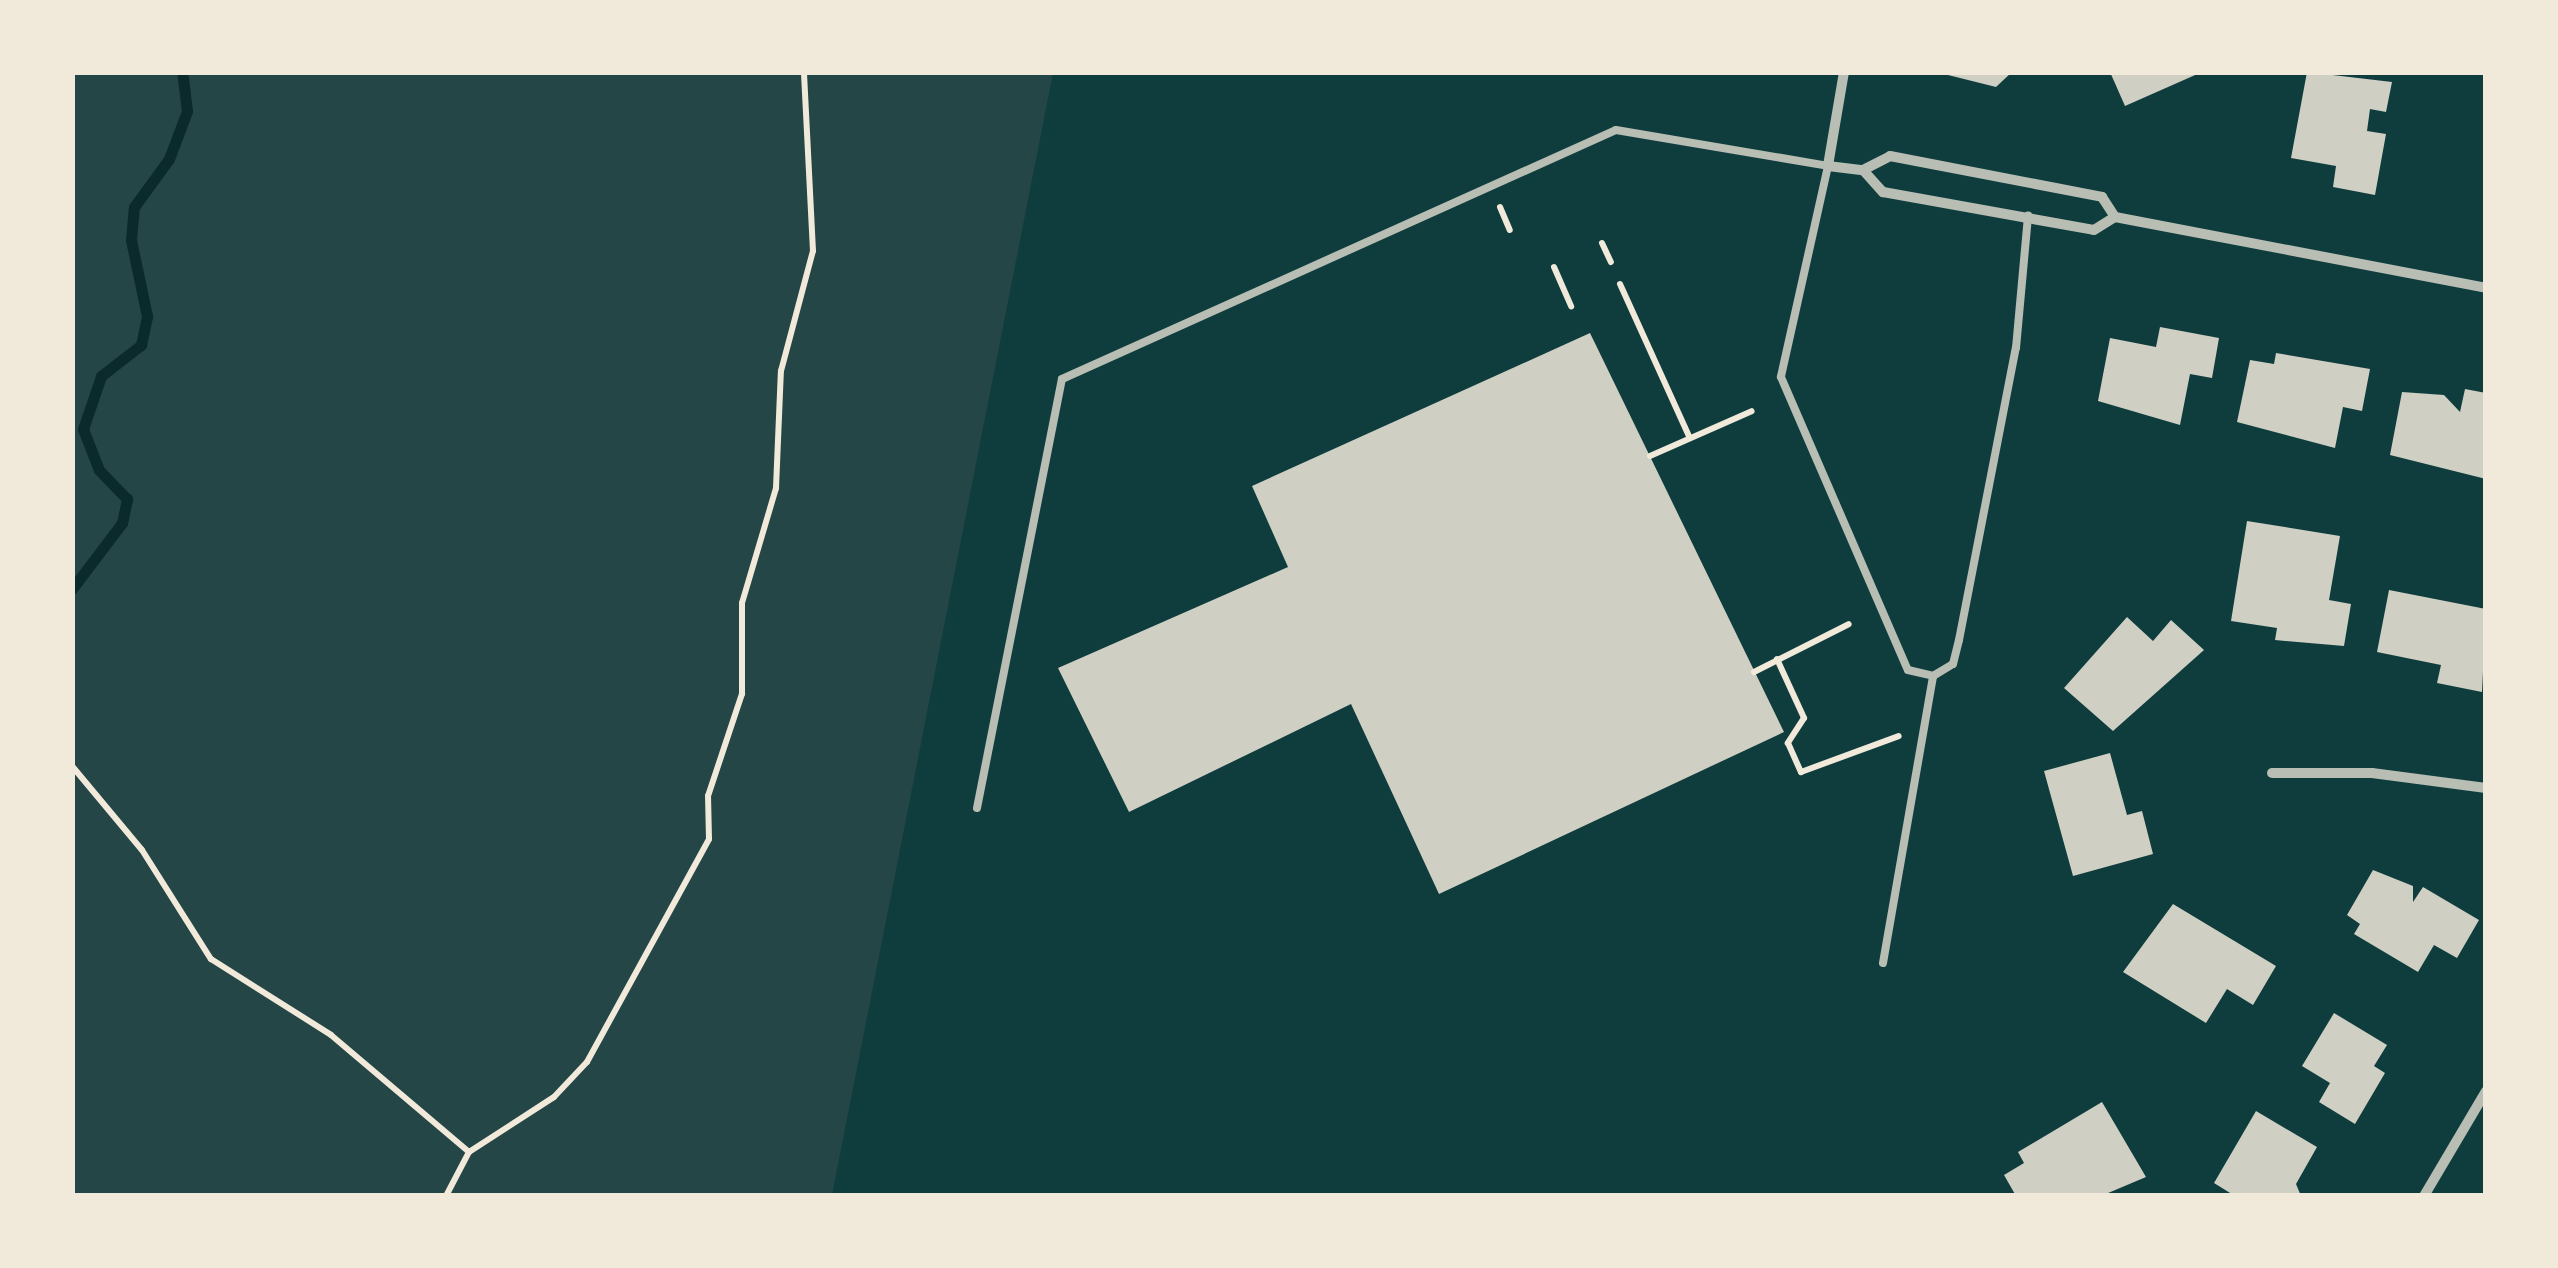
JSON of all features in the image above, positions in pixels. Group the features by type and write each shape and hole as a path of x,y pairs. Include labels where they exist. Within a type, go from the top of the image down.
{"street":[{"path":"1844,72 1828,166 1863,170 1890,156 2102,198 2115,217"},
{"path":"1863,170 1883,192 2094,230 2115,217 2486,288"},
{"path":"2272,774 2372,773 2486,788"},
{"path":"2424,1196 2486,1091"}],"lane":[{"path":"976,808 1056,402 1076,366 1587,137 1628,131 1828,166 1781,377 1908,670 1933,676 1953,664 1959,640 2016,348 2028,216"},
{"path":"1883,964 1933,676"}],"path":[{"path":"446,1196 469,1152 554,1097 586,1062 709,839 708,796 742,694 742,603 776,488 782,371 813,251 804,72"},
{"path":"1500,207 1510,230"},
{"path":"1602,243 1611,262"},
{"path":"1554,268 1570,306"},
{"path":"1620,284 1690,438"},
{"path":"1650,456 1752,411"},
{"path":"1754,672 1850,624"},
{"path":"1778,659 1804,718 1788,743 1801,772 1900,736"},
{"path":"72,766 142,850 211,959 331,1035 469,1152"}],"shaded area":[{"path":"72,73 1053,73 832,1195 73,1195"}],"building":[{"path":"1936,72 2012,72 1996,87"},
{"path":"2110,72 2202,72 2125,106"},
{"path":"2307,72 2392,82 2386,112 2370,109 2367,131 2386,134 2375,195 2333,187 2336,166 2291,158"},
{"path":"2160,327 2219,338 2212,378 2190,374 2180,425 2098,401 2110,338 2156,347"},
{"path":"1590,333 1784,732 1439,894 1351,704 1129,812 1058,668 1288,567 1252,486"},
{"path":"2276,353 2370,369 2362,411 2343,407 2335,448 2237,422 2250,360 2274,364"},
{"path":"2465,389 2486,393 2486,479 2390,455 2402,392 2444,395 2460,412"},
{"path":"2247,521 2340,536 2329,600 2351,604 2344,646 2275,640 2277,628 2231,621"},
{"path":"2389,590 2486,609 2482,692 2437,683 2441,665 2377,652"},
{"path":"2127,617 2153,641 2171,620 2204,650 2113,731 2064,688"},
{"path":"2110,753 2127,815 2142,811 2153,854 2073,876 2044,771"},
{"path":"2373,870 2413,886 2413,902 2423,887 2479,920 2457,958 2434,945 2418,972 2354,934 2360,924 2347,915"},
{"path":"2173,904 2276,966 2253,1005 2227,989 2206,1023 2123,972"},
{"path":"2334,1013 2387,1045 2374,1066 2385,1073 2355,1124 2319,1102 2330,1083 2302,1066"},
{"path":"2102,1102 2146,1177 2101,1196 2016,1196 2004,1175 2024,1163 2018,1152"},
{"path":"2256,1111 2317,1147 2296,1184 2301,1196 2235,1196 2214,1183"}],"waterway":[{"path":"72,589 122,523 127,499 99,470 83,429 101,376 141,345 147,316 131,240 134,207 169,159 187,111 182,72"}]}
